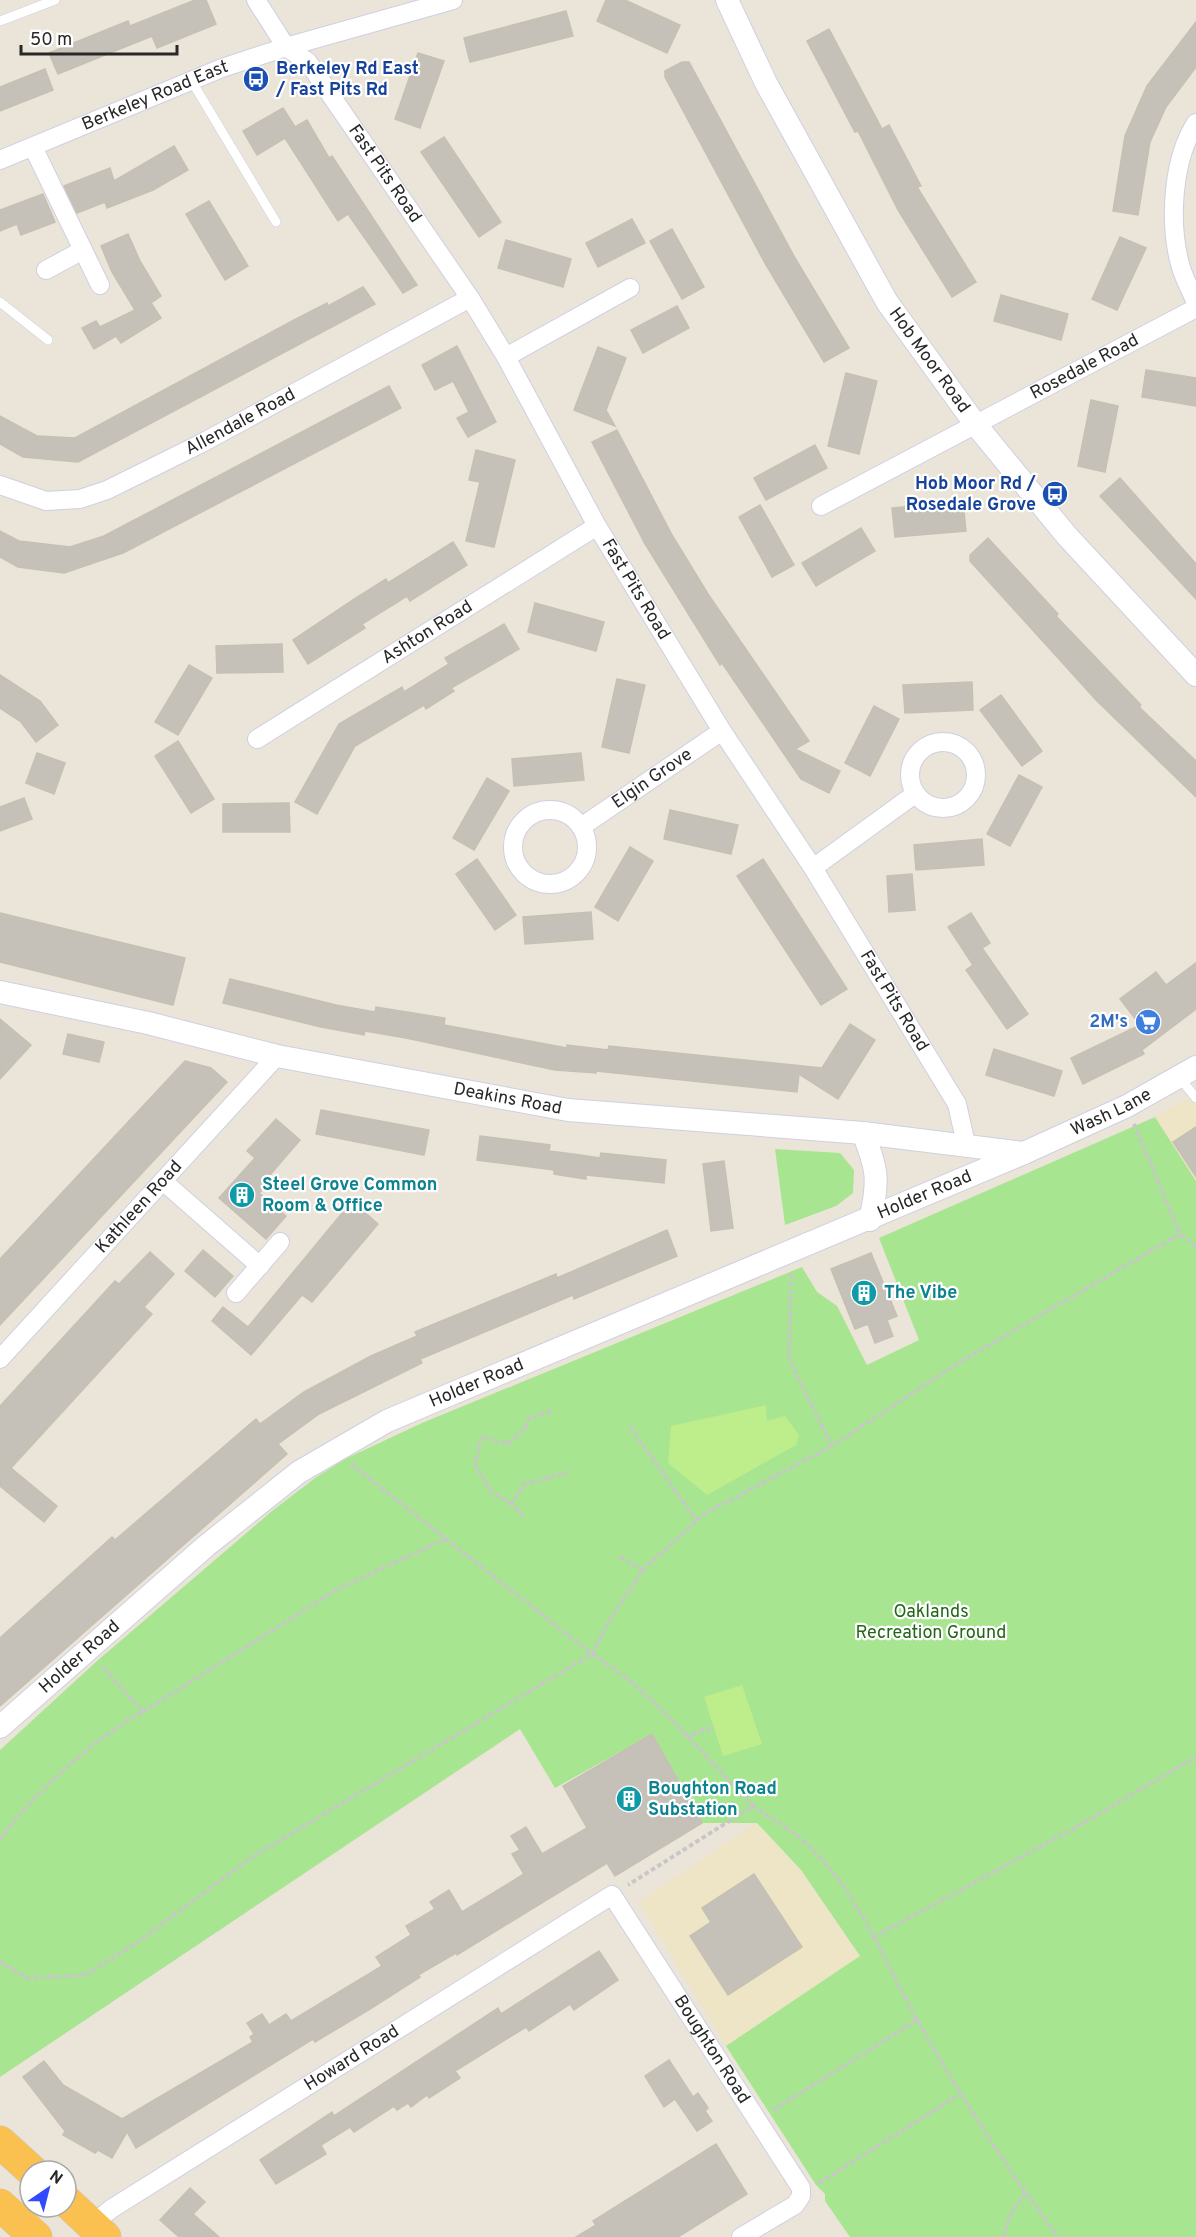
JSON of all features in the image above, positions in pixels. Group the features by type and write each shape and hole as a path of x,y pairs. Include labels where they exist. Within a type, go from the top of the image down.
{"highway":[{"path":"0,2142 19,2159"},
{"path":"0,2205 36,2237"},
{"path":"78,2212 99,2231"}],"street":[{"path":"256,0 286,47"},
{"name":"Berkeley Road East","path":"0,160 191,80 286,47 453,0"},
{"name":"Hob Moor Road","path":"727,0 766,83 887,302 976,425 1067,536 1196,675"},
{"name":"Fast Pits Road","path":"286,47 308,62 470,298 506,357 597,526 722,731 813,868 957,1104 966,1144"},
{"path":"1196,123 1178,172 1173,219 1180,264 1196,303"},
{"path":"33,147 100,285"},
{"path":"46,270 83,250"},
{"path":"506,357 630,288"},
{"name":"Allendale Road","path":"0,485 46,501 80,499 107,490 200,444 470,298"},
{"name":"Rosedale Road","path":"821,506 1196,308"},
{"name":"Ashton Road","path":"257,739 597,526"},
{"name":"Elgin Grove","path":"581,827 722,731"},
{"path":"813,868 915,794"},
{"path":"552,810 563,812 581,827 586,851 583,863 576,873 553,884 540,883 520,869 513,845 515,834 530,815 552,810"},
{"name":"Deakins Road","path":"0,992 148,1023 277,1056 568,1110 863,1133 1024,1153"},
{"name":"Kathleen Road","path":"0,1359 277,1056"},
{"name":"Wash Lane","path":"1024,1153 1127,1106 1187,1072"},
{"path":"863,1133 876,1165 876,1192 870,1220"},
{"name":"Holder Road","path":"0,1727 206,1546 299,1472 336,1448 387,1420 870,1220 1024,1153"},
{"path":"164,1182 261,1266"},
{"path":"236,1293 279,1242"},
{"name":"Boughton Road","path":"612,1895 801,2188 798,2200"},
{"name":"Howard Road","path":"99,2231 111,2209 612,1895"},
{"path":"741,2237 798,2200"}],"lane":[{"path":"0,21 56,0"},
{"path":"191,80 276,222"},
{"path":"0,302 48,340"},
{"path":"1187,1072 1196,1098"}],"path":[{"path":"1127,1106 1180,1234 1196,1246"},
{"path":"0,1962 27,1978 85,1975 139,1941 252,1857 592,1654 609,1621 643,1570 696,1520 832,1446 958,1363 1180,1234"},
{"path":"792,1252 789,1359 832,1446"},
{"path":"523,1516 512,1504 491,1492 475,1464 481,1437 509,1444 525,1428 529,1418 551,1411"},
{"path":"630,1427 696,1520"},
{"path":"336,1448 345,1459 445,1539 592,1654 615,1668 753,1806 815,1852 838,1878 874,1937 917,2020 960,2094 1025,2193 1058,2237"},
{"path":"512,1504 523,1485 568,1472"},
{"path":"0,1840 39,1793 125,1721 143,1712 338,1588 445,1539"},
{"path":"620,1557 643,1570"},
{"path":"87,1652 143,1712"},
{"path":"685,1736 714,1727"},
{"path":"874,1937 1071,1830 1196,1757"},
{"path":"612,1895 753,1806"},
{"path":"757,2120 917,2020"},
{"path":"798,2200 960,2094"},
{"path":"1003,2237 1010,2216 1025,2193"}],"shaded area":[{"path":"1196,1095 1196,1181 1155,1117"},
{"path":"757,1822 800,1870 860,1957 726,2046 639,1902"}],"green space":[{"name":"Oaklands Recreation Ground","path":"1155,1117 1196,1181 1196,2237 850,2237 825,2201 825,2194 816,2185 726,2046 860,1956 801,1870 757,1823 702,1823 652,1734 555,1788 520,1729 0,2077 0,1750 97,1661 272,1511 315,1478 345,1459 422,1423 802,1267 817,1292 837,1306 867,1365 919,1340 879,1238"},
{"path":"775,1149 840,1153 854,1170 853,1193 836,1206 785,1225"},
{"path":"766,1405 767,1421 785,1416 799,1435 796,1445 707,1495 668,1463 671,1426"},
{"path":"742,1685 762,1744 723,1756 704,1697"}],"building":[{"path":"195,0 206,0 216,24 157,48 152,36 58,74 49,53 128,21 130,26"},
{"path":"606,0 625,0 680,25 667,53 597,21"},
{"path":"566,11 573,36 470,62 464,38"},
{"path":"1196,22 1196,67 1166,107 1150,142 1138,215 1113,211 1125,136 1147,86"},
{"path":"829,29 882,129 889,125 921,186 917,187 976,282 952,297 898,210 858,131 855,132 807,41"},
{"path":"418,53 444,61 420,128 395,119"},
{"path":"682,62 689,62 795,258 849,348 824,362 766,265 665,77 665,71"},
{"path":"45,69 53,90 0,111 0,87"},
{"path":"283,108 295,127 307,120 329,158 332,156 417,285 403,293 348,214 338,221 285,138 257,155 243,131"},
{"path":"444,137 501,222 479,237 421,152"},
{"path":"174,146 188,170 153,190 107,208 105,202 77,213 64,186 110,168 114,181"},
{"path":"43,194 55,222 21,235 17,224 0,231 0,210"},
{"path":"209,201 248,266 225,280 186,214"},
{"path":"632,219 645,243 598,267 586,243"},
{"path":"672,229 704,287 682,299 650,241"},
{"path":"128,234 140,261 161,296 151,303 161,318 121,343 116,336 94,349 82,328 96,321 100,327 135,310 112,272 101,246"},
{"path":"1120,237 1146,248 1117,310 1092,299"},
{"path":"506,240 571,259 563,287 498,268"},
{"path":"363,287 375,304 78,462 23,457 0,444 0,416 37,436 75,438 294,320 327,303 328,306"},
{"path":"1001,295 1068,314 1061,340 994,321"},
{"path":"677,306 689,328 643,353 631,330"},
{"path":"457,346 496,422 468,437 457,418 469,412 453,381 435,390 422,365"},
{"path":"598,347 626,358 606,410 615,426 574,410"},
{"path":"1146,370 1196,378 1196,406 1142,397"},
{"path":"846,373 877,381 859,454 828,446"},
{"path":"389,386 401,408 123,553 64,573 18,567 0,557 0,531 19,541 70,547 104,536"},
{"path":"1091,400 1118,406 1105,472 1078,466"},
{"path":"617,430 672,535 708,594 809,741 795,749 840,771 829,793 801,779 722,663 720,665 645,544 592,442"},
{"path":"815,445 827,468 766,500 754,478"},
{"path":"476,450 515,460 494,547 466,541 480,482 469,480"},
{"path":"1120,478 1196,564 1196,599 1100,496"},
{"path":"963,502 966,531 895,537 892,508"},
{"path":"760,505 794,565 772,577 739,517"},
{"path":"861,528 875,551 816,586 802,563"},
{"path":"988,538 1058,614 1056,616 1141,705 1139,707 1196,761 1196,797 1097,701 970,561 970,555"},
{"path":"453,542 467,565 410,601 407,596 362,624 365,628 308,664 293,640 386,579 388,583"},
{"path":"535,603 604,622 596,651 528,632"},
{"path":"504,624 519,649 451,688 454,691 426,709 424,705 355,746 317,814 295,802 339,724 402,687 404,692 449,664 445,658"},
{"path":"282,644 283,672 217,673 216,646"},
{"path":"189,665 212,678 178,735 155,722"},
{"path":"0,675 40,701 58,725 36,742 21,722 0,708"},
{"path":"617,679 645,685 629,753 602,747"},
{"path":"972,682 973,710 905,713 903,685"},
{"path":"1001,695 1042,751 1022,766 980,710"},
{"path":"874,706 899,719 870,776 845,763"},
{"path":"178,741 214,799 191,813 155,756"},
{"path":"37,753 65,763 54,794 26,783"},
{"path":"581,753 584,780 514,786 512,759"},
{"path":"1019,775 1042,787 1010,846 987,834"},
{"path":"487,778 509,791 474,850 453,838"},
{"path":"24,798 32,819 0,831 0,807"},
{"path":"289,803 290,832 223,832 223,804"},
{"path":"670,810 738,825 731,854 664,839"},
{"path":"982,839 984,865 916,870 914,845"},
{"path":"630,847 653,861 618,921 595,907"},
{"path":"477,859 516,915 495,930 456,874"},
{"path":"763,859 847,989 821,1005 737,876"},
{"path":"912,874 915,910 889,912 887,876"},
{"path":"591,912 593,939 525,944 523,917"},
{"path":"0,913 185,958 173,1005 0,962"},
{"path":"971,913 990,943 982,948 1028,1014 1007,1029 966,970 973,965 948,927"},
{"path":"1196,963 1196,1009 1142,1050 1144,1054 1083,1084 1071,1058 1140,1025 1120,999 1156,972 1166,985"},
{"path":"230,979 336,1005 375,1012 376,1007 445,1018 444,1025 567,1048 567,1045 608,1050 609,1046 822,1068 850,1024 875,1040 838,1099 799,1074 797,1092 596,1071 596,1073 555,1070 406,1038 365,1031 364,1035 321,1027 223,1003"},
{"path":"0,1019 31,1045 0,1079"},
{"path":"68,1034 104,1042 99,1062 63,1054"},
{"path":"994,1049 1062,1071 1054,1096 986,1075"},
{"path":"185,1061 211,1068 227,1082 0,1325 0,1259"},
{"path":"321,1110 429,1130 424,1155 316,1134"},
{"path":"276,1119 300,1140 263,1183 266,1186 259,1193 286,1216 266,1239 219,1198 255,1158 247,1151"},
{"path":"1196,1127 1196,1177 1173,1142"},
{"path":"480,1136 550,1145 549,1151 600,1158 601,1153 666,1160 664,1183 586,1175 586,1179 554,1174 554,1170 477,1160"},
{"path":"724,1161 733,1228 711,1231 703,1164"},
{"path":"352,1201 378,1224 312,1302 302,1295 251,1355 212,1321 223,1307 248,1327"},
{"path":"667,1230 677,1256 574,1299 573,1295 420,1359 422,1363 319,1414 278,1444 287,1454 0,1706 0,1638 112,1537 115,1540 256,1419 260,1424 304,1392 371,1356 417,1336 415,1332 556,1274 557,1278"},
{"path":"203,1250 233,1276 215,1297 185,1271"},
{"path":"150,1252 174,1274 144,1307 152,1314 11,1468 57,1506 44,1522 0,1486 0,1406 115,1281 119,1284"},
{"name":"The Vibe","path":"871,1253 897,1316 887,1320 893,1336 875,1343 868,1324 855,1329 831,1269"},
{"path":"652,1734 702,1823 615,1876 607,1863 457,1955 456,1953 418,1975 420,1977 370,2009 315,2042 313,2039 136,2148 127,2132 112,2158 98,2150 95,2153 63,2135 65,2131 23,2077 44,2061 63,2085 122,2119 253,2042 250,2037 254,2034 247,2023 262,2014 269,2025 286,2014 291,2021 382,1966 376,1957 411,1935 406,1926 435,1909 430,1902 449,1890 462,1912 524,1874 512,1854 520,1850 511,1836 526,1827 542,1854 587,1828 563,1786"},
{"path":"754,1874 802,1947 728,1995 690,1936 711,1922 702,1908"},
{"path":"599,1951 618,1980 574,2010 570,2004 529,2031 526,2027 455,2071 460,2078 429,2098 427,2095 411,2107 408,2103 397,2110 394,2106 354,2132 350,2127 321,2145 326,2154 276,2184 260,2160 332,2112 334,2116 498,2008 501,2014"},
{"path":"669,2060 693,2097 698,2093 708,2108 705,2111 712,2121 697,2131 675,2099 664,2107 645,2076"},
{"path":"716,2144 747,2194 678,2237 576,2237 596,2225 593,2221"},
{"path":"190,2188 205,2202 193,2214 219,2237 179,2237 160,2220"}],"place":[{"name":"Berkeley Rd East / Fast Pits Rd","path":"256,79"},
{"name":"Hob Moor Rd / Rosedale Grove","path":"1055,494"},
{"name":"2M's","path":"1148,1022"},
{"name":"Steel Grove Common Room & Office","path":"242,1195"},
{"name":"The Vibe","path":"864,1293"},
{"name":"Boughton Road Substation","path":"629,1799"}]}
